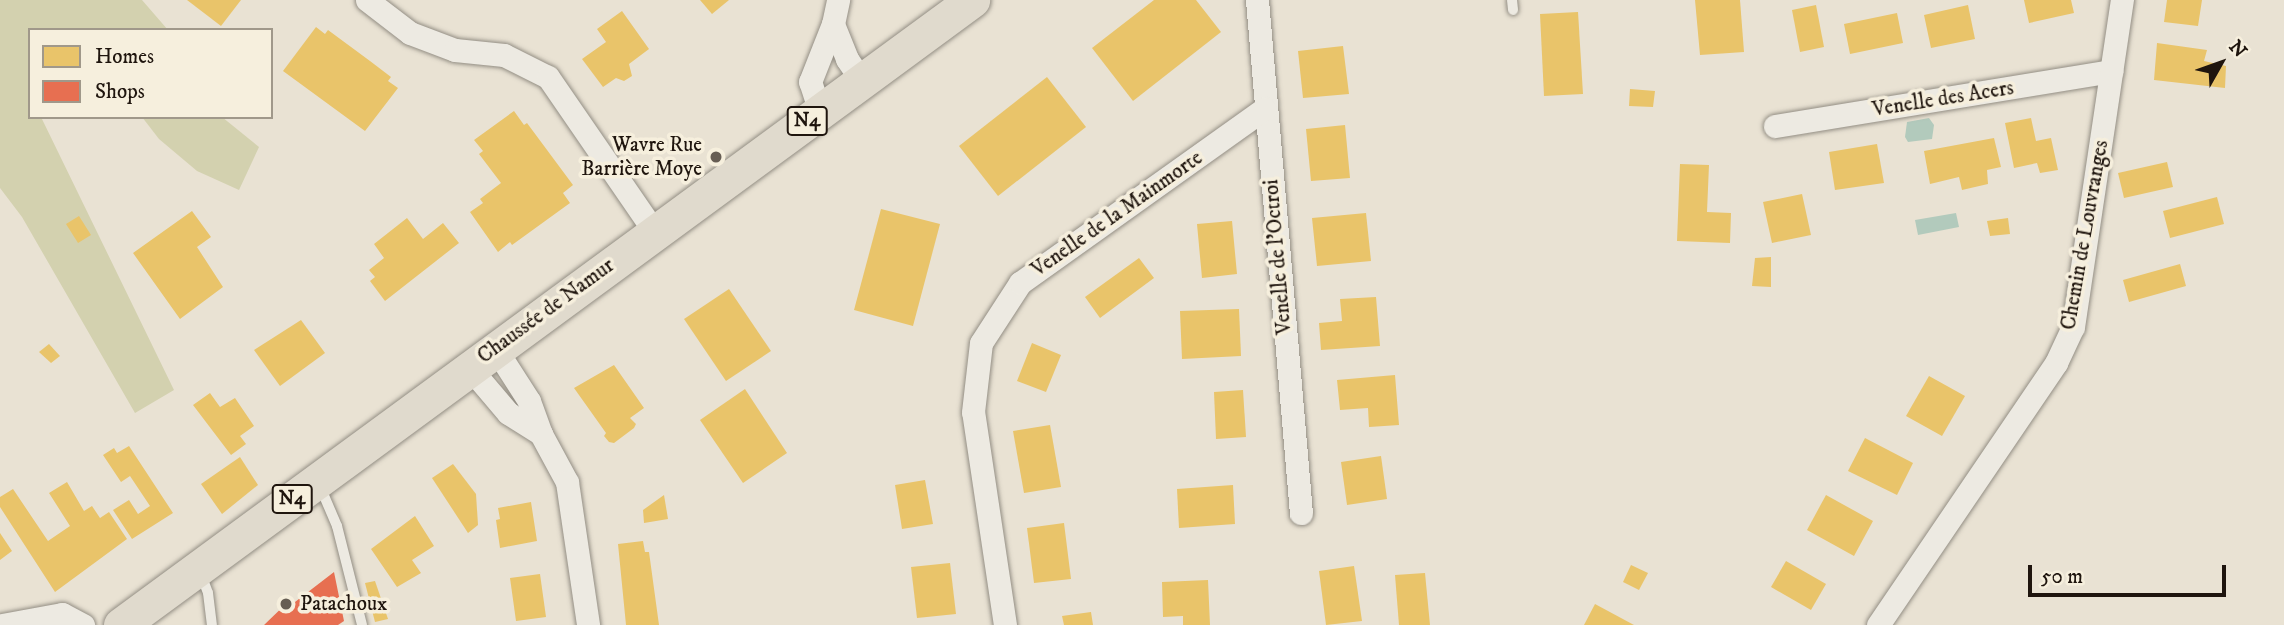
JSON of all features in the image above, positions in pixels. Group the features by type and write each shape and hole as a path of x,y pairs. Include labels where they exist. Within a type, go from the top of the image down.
{"main road":[{"name":"Chaussée de Namur","path":"121,625 972,0"}],"street":[{"path":"367,0 410,33 455,50 504,55 548,77 654,231"},
{"path":"820,112 810,82 838,0"},
{"name":"Venelle de l'Octroi","path":"1257,0 1264,109 1301,513"},
{"name":"Chemin de Louvranges","path":"1878,625 2056,363 2073,327 2122,0"},
{"path":"832,24 847,59 862,81"},
{"name":"Venelle des Acers","path":"1775,126 2112,71"},
{"name":"Venelle de la Mainmorte","path":"1005,625 973,412 981,343 1020,282 1264,109"},
{"path":"482,358 508,413 541,434"},
{"path":"482,358 529,401 541,434 567,482 589,625"},
{"path":"2,625 62,614 83,625"}],"lane":[{"path":"318,481 337,526 362,625"},
{"path":"198,566 208,593 212,625"}],"shaded area":[{"path":"0,0 142,0 166,28 28,28 28,119 42,119 174,390 135,413 22,217 0,188"},
{"path":"1929,118 1934,125 1932,139 1908,142 1905,137 1907,122"},
{"path":"144,119 224,119 259,147 239,190 197,171 159,139"},
{"path":"1956,213 1959,227 1918,235 1915,220"}],"building: Homes":[{"path":"187,0 241,0 221,26"},
{"path":"700,0 729,0 712,14"},
{"path":"1154,0 1196,0 1221,32 1133,101 1092,48"},
{"path":"1695,0 1740,0 1744,52 1700,55"},
{"path":"2024,0 2071,0 2074,13 2029,23"},
{"path":"2167,0 2202,0 2198,26 2164,22"},
{"path":"1816,5 1824,47 1800,52 1792,10"},
{"path":"1968,5 1975,39 1931,48 1924,15"},
{"path":"622,11 649,49 629,64 632,76 624,81 616,78 603,87 582,59 606,42 597,29"},
{"path":"1578,12 1583,94 1544,96 1540,14"},
{"path":"1897,13 1903,43 1850,54 1844,24"},
{"path":"316,27 325,34 328,30 370,61 391,77 388,81 398,88 365,131 283,71"},
{"path":"2157,43 2207,50 2204,61 2226,66 2225,88 2154,80"},
{"path":"1343,46 1349,94 1303,98 1298,51"},
{"path":"1047,77 1086,127 998,196 959,146"},
{"path":"1630,89 1655,91 1653,107 1629,106"},
{"path":"514,111 524,125 527,123 573,185 563,193 570,203 498,252 470,212 483,203 480,199 501,183 479,154 483,151 474,140"},
{"path":"2031,118 2036,141 2051,138 2058,170 2040,173 2037,163 2014,168 2005,123"},
{"path":"1345,125 1350,178 1311,181 1306,129"},
{"path":"1994,138 2001,167 1987,170 1988,184 1962,190 1959,177 1930,184 1924,151"},
{"path":"1877,144 1884,183 1835,190 1829,152"},
{"path":"2167,162 2173,187 2124,198 2118,173"},
{"path":"1680,164 1709,165 1707,212 1731,213 1730,243 1677,241"},
{"path":"1802,194 1811,235 1772,243 1763,202"},
{"path":"2217,197 2224,224 2170,238 2163,211"},
{"path":"881,209 940,224 913,326 854,310"},
{"path":"192,211 211,237 197,247 223,287 180,319 133,253"},
{"path":"1366,213 1371,261 1317,266 1312,218"},
{"path":"79,216 91,235 78,243 66,224"},
{"path":"407,218 423,239 443,223 459,243 385,301 370,281 375,277 369,270 384,258 374,244"},
{"path":"2008,218 2010,234 1990,236 1987,221"},
{"path":"1232,221 1237,274 1202,278 1197,224"},
{"path":"1771,257 1771,287 1752,286 1755,258"},
{"path":"1139,258 1154,278 1100,318 1085,297"},
{"path":"2180,264 2186,286 2129,302 2123,280"},
{"path":"729,289 771,351 726,381 684,319"},
{"path":"1376,297 1380,346 1321,350 1319,323 1342,321 1340,299"},
{"path":"1239,309 1241,356 1182,359 1180,311"},
{"path":"301,320 325,353 280,386 254,350"},
{"path":"1032,343 1061,355 1046,392 1017,381"},
{"path":"49,344 60,356 51,363 39,352"},
{"path":"614,365 644,408 630,418 636,424 634,428 614,443 604,436 606,433 574,388"},
{"path":"1395,375 1399,425 1369,427 1368,408 1340,410 1337,380"},
{"path":"1929,376 1965,396 1942,436 1906,416"},
{"path":"745,389 787,453 743,483 700,420"},
{"path":"1243,390 1246,437 1216,439 1214,392"},
{"path":"210,393 220,407 235,398 254,426 240,436 246,444 231,455 193,405"},
{"path":"1050,425 1061,487 1024,493 1013,431"},
{"path":"1865,438 1913,463 1897,495 1848,471"},
{"path":"129,446 173,513 132,539 113,510 129,500 138,514 150,506 130,476 121,482 103,455 114,448 117,453"},
{"path":"1381,456 1387,499 1347,505 1341,462"},
{"path":"240,457 258,485 222,514 201,484"},
{"path":"453,464 476,494 478,525 468,533 432,478"},
{"path":"925,480 933,524 902,529 895,485"},
{"path":"67,482 84,511 92,506 100,518 109,512 127,539 55,592 0,507 0,497 13,489 48,541 70,526 49,493"},
{"path":"1233,485 1235,524 1179,528 1177,489"},
{"path":"664,495 668,519 644,523 643,510"},
{"path":"1826,495 1873,521 1854,556 1807,530"},
{"path":"531,502 537,541 500,548 496,520 500,519 498,508"},
{"path":"415,516 434,546 412,560 421,573 397,587 371,549"},
{"path":"1064,523 1071,579 1034,583 1027,528"},
{"path":"0,533 12,551 0,560"},
{"path":"643,541 645,552 649,552 659,625 626,625 618,544"},
{"path":"1786,561 1826,584 1811,610 1771,587"},
{"path":"950,563 956,614 917,618 911,567"},
{"path":"1631,565 1648,573 1639,590 1623,582"},
{"path":"1354,566 1362,621 1326,625 1319,571"},
{"path":"1425,573 1430,625 1399,625 1395,575"},
{"path":"540,574 546,617 516,621 510,578"},
{"path":"1208,580 1210,625 1183,625 1183,616 1163,617 1162,582"},
{"path":"375,581 388,619 375,622 365,583"},
{"path":"1595,604 1634,625 1584,625"},
{"path":"1091,612 1093,625 1064,625 1062,616"}],"building: Shops":[{"path":"334,572 344,621 338,625 264,625 292,598 295,602"}],"place":[{"name":"Wavre Rue Barrière Moye","path":"716,157"},
{"name":"Patachoux","path":"286,604"}]}
